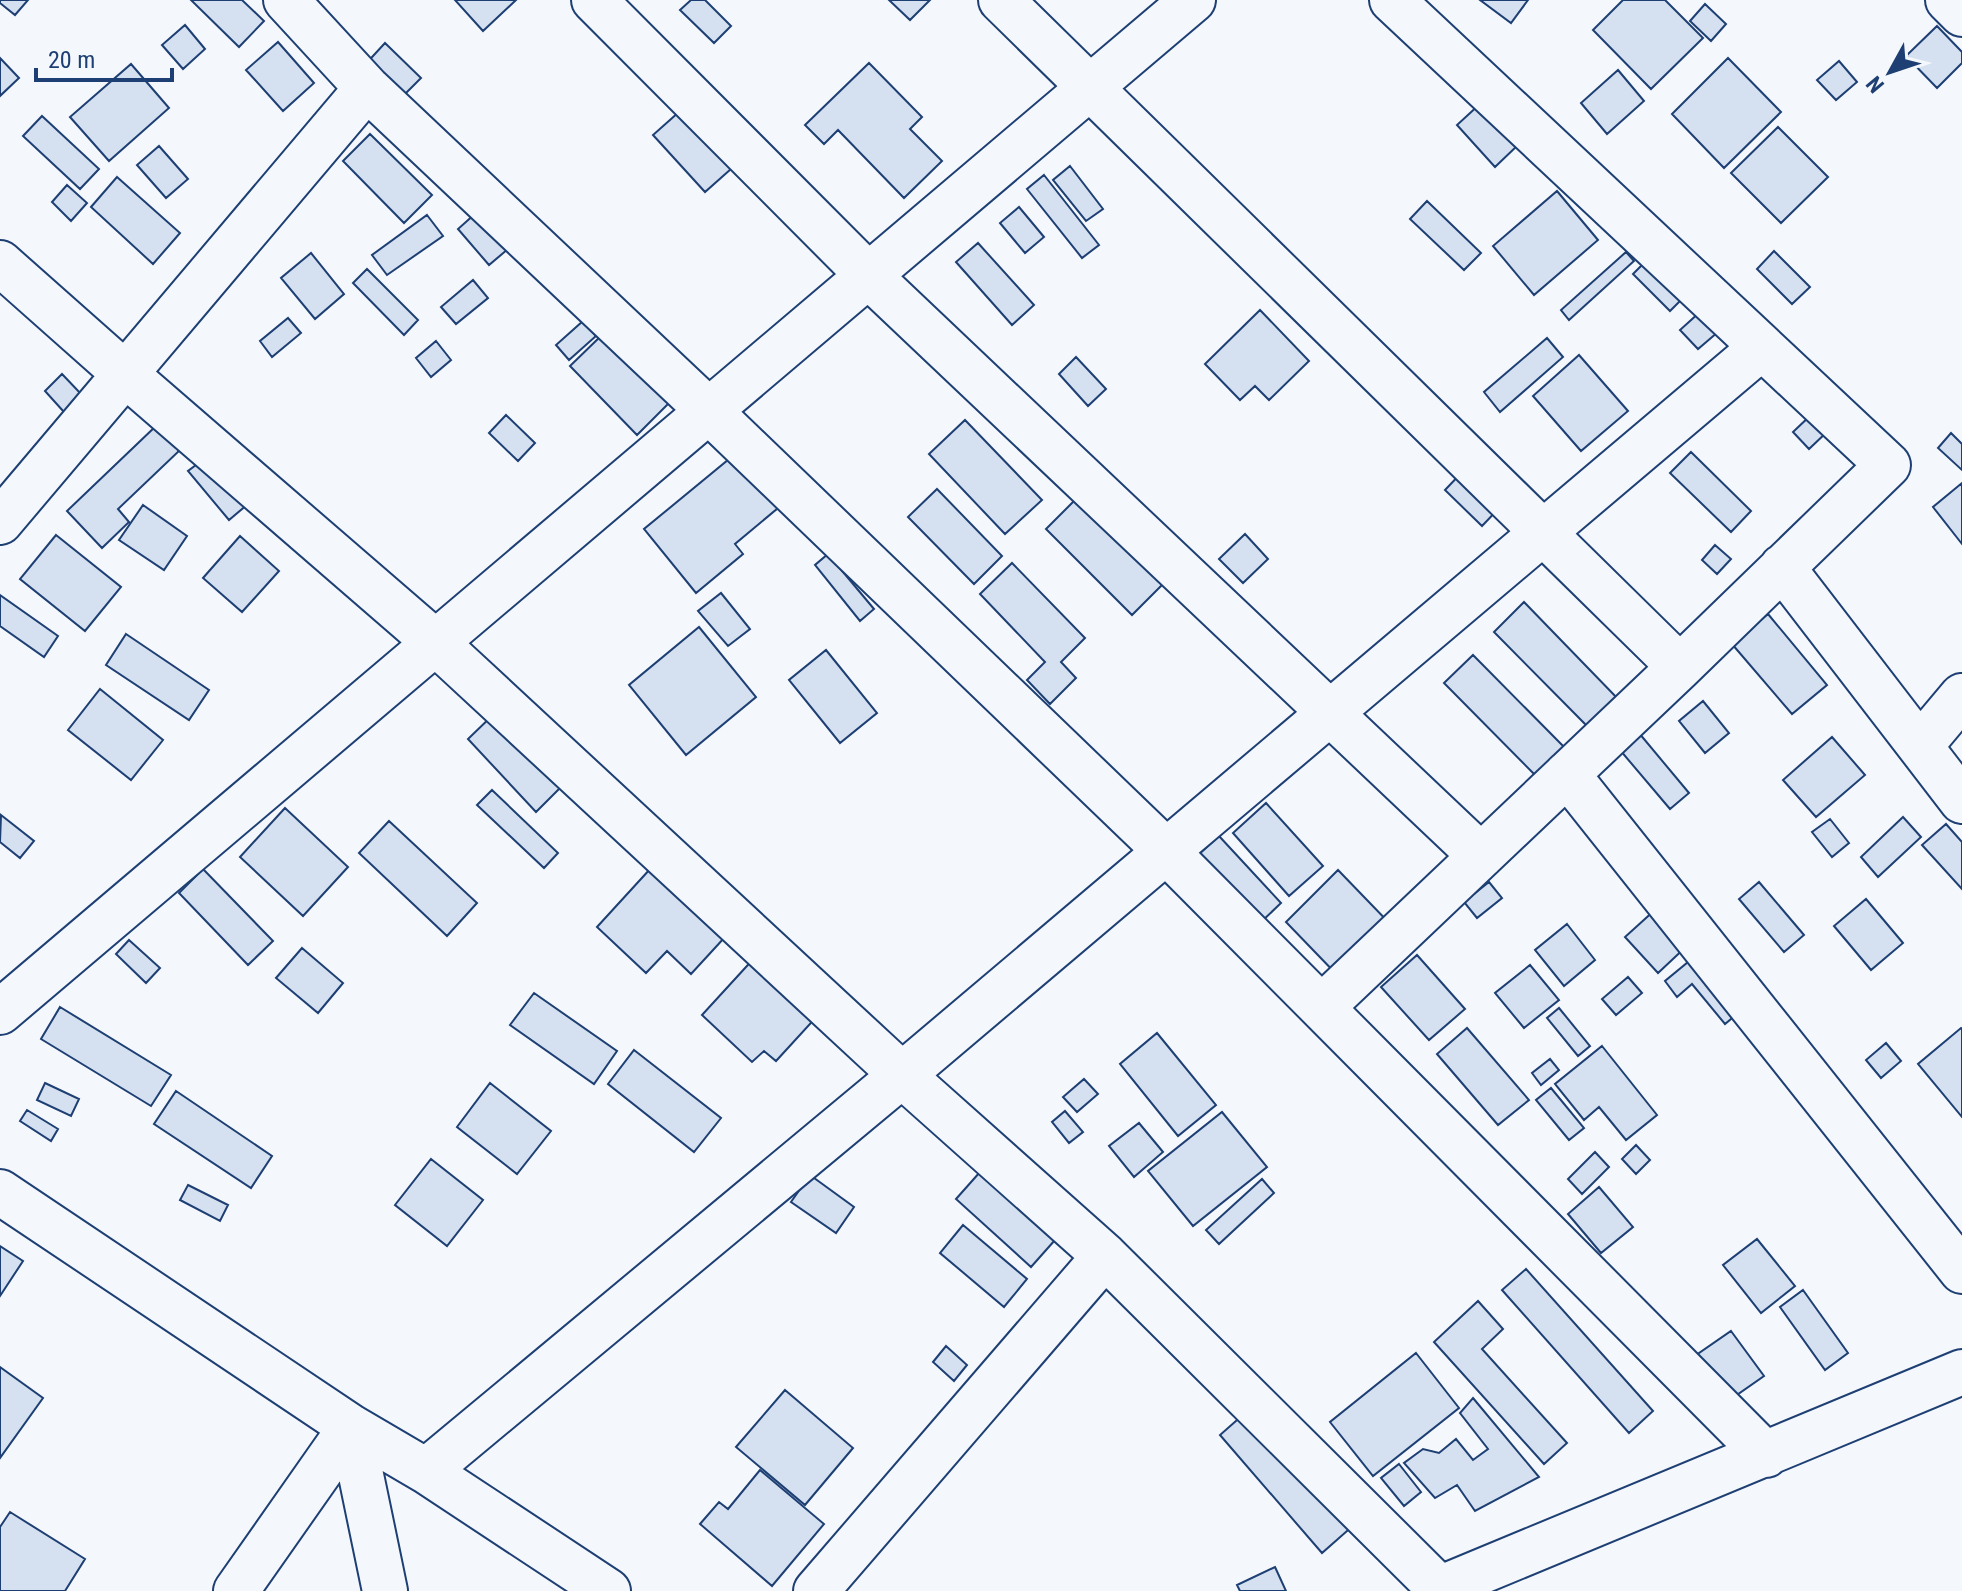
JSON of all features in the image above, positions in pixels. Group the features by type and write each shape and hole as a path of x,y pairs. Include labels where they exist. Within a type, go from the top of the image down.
{"street":[{"path":"286,0 367,88 709,411 1166,851 1766,1455"},
{"path":"594,0 869,276 1481,856"},
{"path":"1001,0 1680,667"},
{"path":"0,1012 1193,0"},
{"path":"1322,1007 1888,465 1392,0"},
{"path":"1948,0 1962,14"},
{"path":"0,522 367,88"},
{"path":"0,263 436,643 902,1075 1105,1256 1437,1590 1962,1372"},
{"path":"426,1471 902,1075 1761,348"},
{"path":"1782,567 1962,801"},
{"path":"1920,746 1962,696"},
{"path":"1567,774 1962,1271"},
{"path":"0,1192 351,1427 426,1471 608,1591"},
{"path":"816,1591 1105,1256"},
{"path":"236,1591 351,1427"},
{"path":"351,1427 385,1591"}],"building":[{"path":"0,0 28,0 15,15"},
{"path":"191,0 242,0 264,21 239,47"},
{"path":"455,0 516,0 483,31"},
{"path":"691,0 705,0 731,26 714,43 680,10"},
{"path":"889,0 930,0 910,20"},
{"path":"1480,0 1528,0 1511,23"},
{"path":"1623,0 1665,0 1703,38 1651,89 1593,30"},
{"path":"1705,4 1726,24 1711,41 1690,21"},
{"path":"185,25 205,49 183,69 162,45"},
{"path":"1937,26 1962,52 1962,63 1937,88 1906,56"},
{"path":"278,42 314,83 283,111 246,70"},
{"path":"385,43 421,78 396,103 361,69"},
{"path":"0,58 19,78 0,96"},
{"path":"1728,58 1781,112 1724,168 1672,114"},
{"path":"1839,61 1857,82 1836,100 1817,80"},
{"path":"869,63 922,117 910,129 942,161 904,198 838,130 824,144 805,125"},
{"path":"131,64 169,108 109,161 70,117"},
{"path":"1618,70 1644,101 1607,134 1581,103"},
{"path":"1481,103 1518,145 1495,167 1457,125"},
{"path":"688,104 740,161 705,192 653,135"},
{"path":"42,116 99,169 80,189 23,136"},
{"path":"1778,127 1828,177 1781,223 1731,173"},
{"path":"370,134 432,195 404,223 343,161"},
{"path":"159,146 188,179 166,198 137,165"},
{"path":"1070,166 1103,209 1086,221 1053,180"},
{"path":"1044,175 1099,245 1082,258 1027,189"},
{"path":"117,177 180,233 153,264 91,207"},
{"path":"67,185 87,203 71,221 52,202"},
{"path":"1557,191 1598,240 1534,295 1493,246"},
{"path":"1427,201 1481,253 1464,270 1410,219"},
{"path":"1019,207 1044,237 1025,253 1000,223"},
{"path":"476,213 508,249 489,265 458,229"},
{"path":"427,215 443,236 387,275 372,255"},
{"path":"978,243 1034,305 1012,325 956,262"},
{"path":"1774,251 1810,287 1792,304 1757,269"},
{"path":"1626,252 1634,261 1569,320 1561,310"},
{"path":"311,253 344,294 315,319 281,278"},
{"path":"1647,260 1684,297 1670,311 1633,274"},
{"path":"367,269 418,320 404,335 353,283"},
{"path":"473,280 488,298 456,324 441,307"},
{"path":"1260,310 1309,361 1269,400 1255,386 1240,400 1205,364"},
{"path":"1700,312 1718,332 1698,349 1680,330"},
{"path":"288,318 301,333 272,357 260,341"},
{"path":"583,321 596,336 569,360 556,345"},
{"path":"603,334 670,402 637,435 570,366"},
{"path":"1547,338 1563,357 1500,412 1484,392"},
{"path":"436,341 451,360 431,377 416,358"},
{"path":"1579,355 1628,411 1581,451 1533,396"},
{"path":"1076,357 1106,389 1088,406 1059,374"},
{"path":"62,374 82,395 64,412 45,391"},
{"path":"1812,414 1829,430 1809,449 1793,432"},
{"path":"506,415 535,443 518,461 489,433"},
{"path":"965,420 1042,500 1005,534 929,454"},
{"path":"157,425 180,450 118,509 129,522 102,548 67,511"},
{"path":"1951,433 1962,444 1962,470 1938,448"},
{"path":"1691,452 1751,511 1731,532 1670,473"},
{"path":"734,455 778,508 735,544 743,554 696,593 644,529"},
{"path":"208,456 248,504 229,520 188,471"},
{"path":"1465,469 1502,505 1482,526 1445,490"},
{"path":"1962,483 1962,544 1933,507"},
{"path":"937,489 1002,556 974,584 908,517"},
{"path":"1079,496 1165,582 1132,615 1046,529"},
{"path":"143,505 187,536 164,570 119,540"},
{"path":"1245,534 1268,559 1243,583 1219,559"},
{"path":"56,535 121,587 85,631 20,579"},
{"path":"240,536 279,571 242,612 203,578"},
{"path":"1715,545 1731,559 1717,574 1702,560"},
{"path":"828,554 874,609 860,621 815,565"},
{"path":"1012,563 1085,638 1061,662 1076,678 1050,704 1027,680 1045,662 980,594"},
{"path":"721,593 750,629 728,646 698,611"},
{"path":"0,595 58,636 44,657 0,626"},
{"path":"1524,602 1620,701 1590,729 1494,632"},
{"path":"1768,614 1827,685 1792,714 1732,644"},
{"path":"699,627 756,697 686,755 629,685"},
{"path":"126,634 209,690 189,720 106,665"},
{"path":"826,650 877,713 840,743 789,680"},
{"path":"1473,655 1569,752 1540,780 1444,683"},
{"path":"100,689 163,740 131,780 68,730"},
{"path":"1703,701 1729,733 1705,753 1679,721"},
{"path":"496,712 564,784 536,812 468,739"},
{"path":"1639,733 1689,793 1670,809 1620,750"},
{"path":"1832,737 1865,775 1816,817 1783,780"},
{"path":"492,790 558,853 544,868 477,805"},
{"path":"1266,803 1323,866 1289,896 1233,833"},
{"path":"285,808 348,867 303,916 240,857"},
{"path":"1,815 34,841 20,858 0,842"},
{"path":"1903,817 1921,837 1878,877 1861,857"},
{"path":"1830,819 1849,843 1832,857 1812,832"},
{"path":"389,821 477,903 447,936 359,853"},
{"path":"1946,824 1962,842 1962,889 1922,845"},
{"path":"1219,836 1281,903 1259,924 1197,856"},
{"path":"651,868 725,937 691,974 667,951 646,973 597,927"},
{"path":"203,869 273,941 248,965 179,893"},
{"path":"1338,870 1395,929 1342,980 1286,922"},
{"path":"1489,882 1502,898 1477,918 1464,902"},
{"path":"1759,882 1804,935 1784,952 1739,899"},
{"path":"1866,899 1903,943 1871,970 1834,926"},
{"path":"1656,909 1689,944 1658,973 1625,937"},
{"path":"1567,924 1595,960 1564,986 1535,950"},
{"path":"129,940 160,968 146,983 116,954"},
{"path":"302,948 343,983 318,1013 276,978"},
{"path":"1699,953 1743,1009 1725,1024 1692,984 1677,997 1665,981"},
{"path":"757,955 820,1013 776,1061 764,1051 752,1062 702,1015"},
{"path":"1417,955 1465,1009 1429,1040 1381,987"},
{"path":"1530,965 1559,1000 1524,1028 1495,993"},
{"path":"1628,977 1642,993 1616,1015 1602,999"},
{"path":"534,993 617,1051 594,1084 510,1025"},
{"path":"60,1007 171,1075 151,1106 41,1039"},
{"path":"1559,1008 1590,1046 1578,1056 1547,1018"},
{"path":"1467,1028 1529,1100 1498,1125 1437,1054"},
{"path":"1962,1029 1962,1117 1918,1064"},
{"path":"1157,1033 1216,1105 1178,1136 1120,1064"},
{"path":"1886,1043 1901,1061 1881,1078 1866,1060"},
{"path":"1602,1046 1657,1115 1626,1140 1599,1107 1584,1120 1555,1084"},
{"path":"634,1050 721,1118 694,1152 608,1084"},
{"path":"1550,1059 1559,1070 1541,1085 1532,1073"},
{"path":"1084,1079 1098,1094 1077,1112 1063,1097"},
{"path":"45,1083 79,1099 71,1116 37,1100"},
{"path":"490,1083 551,1131 517,1174 457,1127"},
{"path":"1551,1088 1584,1128 1569,1140 1536,1100"},
{"path":"176,1091 272,1156 251,1188 154,1124"},
{"path":"27,1110 58,1129 51,1141 20,1121"},
{"path":"1065,1111 1083,1132 1069,1143 1052,1122"},
{"path":"1222,1112 1267,1167 1193,1226 1148,1171"},
{"path":"1139,1123 1163,1152 1134,1177 1109,1146"},
{"path":"1636,1145 1650,1160 1636,1174 1622,1159"},
{"path":"1595,1152 1609,1167 1582,1194 1568,1179"},
{"path":"431,1159 483,1200 447,1246 395,1205"},
{"path":"980,1172 1055,1240 1031,1267 956,1199"},
{"path":"810,1175 854,1207 836,1233 791,1202"},
{"path":"1262,1179 1274,1193 1219,1244 1206,1230"},
{"path":"188,1185 228,1205 220,1221 180,1200"},
{"path":"1599,1187 1633,1227 1601,1253 1568,1214"},
{"path":"963,1225 1027,1279 1004,1307 940,1253"},
{"path":"1757,1239 1795,1286 1761,1313 1723,1265"},
{"path":"0,1246 23,1261 0,1296"},
{"path":"1526,1269 1653,1411 1629,1433 1502,1290"},
{"path":"1803,1290 1848,1353 1825,1370 1780,1307"},
{"path":"1478,1301 1503,1329 1482,1349 1567,1443 1544,1464 1434,1342"},
{"path":"1731,1331 1764,1376 1721,1406 1689,1360"},
{"path":"946,1346 967,1365 954,1381 933,1362"},
{"path":"1416,1353 1459,1408 1373,1476 1330,1422"},
{"path":"0,1367 43,1398 0,1458"},
{"path":"785,1390 853,1448 805,1505 736,1447"},
{"path":"1473,1398 1539,1477 1475,1511 1457,1485 1435,1498 1404,1463 1423,1449 1439,1453 1456,1439 1473,1460 1488,1449 1460,1413"},
{"path":"1253,1406 1355,1524 1322,1553 1220,1435"},
{"path":"1399,1464 1421,1492 1404,1506 1381,1478"},
{"path":"760,1470 824,1524 772,1586 700,1524 719,1502 728,1509"},
{"path":"10,1512 85,1559 65,1591 0,1591 0,1527"},
{"path":"1275,1567 1286,1591 1240,1591 1237,1585"}]}
